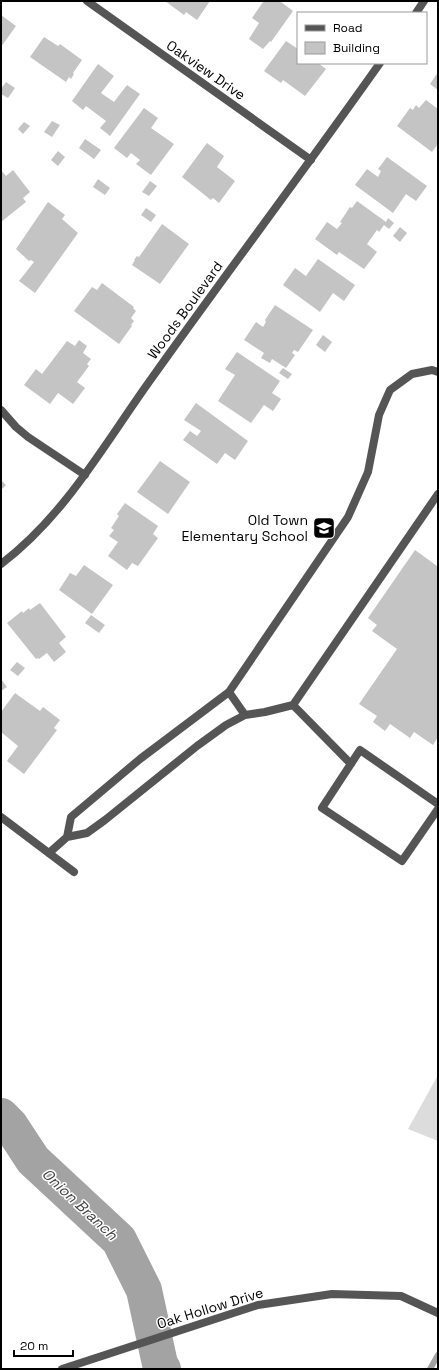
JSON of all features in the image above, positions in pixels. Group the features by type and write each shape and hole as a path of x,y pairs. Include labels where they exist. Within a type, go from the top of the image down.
{"street":[{"name":"Oakview Drive","path":"87,1 311,160"},
{"path":"417,12 424,1"},
{"name":"Woods Boulevard","path":"1,564 43,528 66,501 158,370 379,64"},
{"path":"67,837 71,817 140,759 229,692 348,517 368,472 379,415 390,390 412,374 432,370 438,372"},
{"path":"1,410 16,427 28,437 85,475"},
{"path":"49,853 67,837 87,833 105,820 197,746 226,725 245,715 293,705 438,494"},
{"path":"229,692 245,715"},
{"path":"293,705 351,764"},
{"path":"438,804 360,750 322,808 402,861 438,809"},
{"path":"1,817 74,872"},
{"name":"Oak Hollow Drive","path":"62,1369 258,1305 332,1294 401,1296 438,1313"}],"shaded area":[{"path":"438,1075 438,1141 408,1129"}],"building":[{"path":"165,1 210,1 197,20 186,12 184,15"},
{"path":"262,1 282,1 281,2 293,11 271,42 270,41 263,49 249,39 259,23 252,18 263,2"},
{"path":"1,15 16,26 1,47"},
{"path":"44,37 58,46 60,44 82,60 73,73 74,74 71,79 69,77 66,82 30,57"},
{"path":"286,41 297,48 297,64 319,64 326,69 305,96 283,80 281,83 264,71"},
{"path":"98,64 114,76 101,93 114,102 127,85 140,94 110,136 100,128 106,121 86,106 83,110 72,101"},
{"path":"438,72 438,90 430,84"},
{"path":"6,82 15,88 8,98 1,94 1,89"},
{"path":"426,100 438,109 438,144 432,152 397,126 410,108 413,110 416,105 419,108"},
{"path":"144,108 158,118 151,128 174,144 151,175 136,164 140,160 131,153 127,158 114,148"},
{"path":"52,121 60,125 52,137 44,132"},
{"path":"24,122 30,126 23,134 18,129"},
{"path":"85,139 101,150 94,159 79,148"},
{"path":"207,143 224,156 217,167 235,181 219,203 213,198 211,200 182,177"},
{"path":"58,151 65,157 58,166 51,160"},
{"path":"387,157 427,186 416,201 406,194 393,213 355,185 367,169 378,177 381,171 378,169"},
{"path":"1,170 6,176 13,170 30,192 23,198 26,202 1,222"},
{"path":"98,179 110,188 105,195 93,187"},
{"path":"150,181 157,186 149,196 142,192"},
{"path":"357,201 386,222 388,218 394,223 389,229 384,225 379,232 377,230 367,244 377,252 364,269 339,252 337,255 315,239 327,222 337,229 342,223 340,222 350,207 352,208"},
{"path":"48,202 65,215 62,219 78,233 35,293 19,281 34,262 31,260 29,261 16,249"},
{"path":"146,208 156,215 151,222 141,215"},
{"path":"162,224 189,244 160,284 132,265 134,260 137,256 139,257"},
{"path":"400,227 407,233 400,242 393,236"},
{"path":"318,259 355,285 344,301 333,293 320,312 283,285 295,268 306,276"},
{"path":"102,283 134,307 133,308 136,311 131,318 134,321 131,325 132,326 119,344 74,311 92,287 97,290"},
{"path":"275,305 313,330 298,352 294,350 292,353 295,355 286,368 272,359 270,363 261,358 264,353 244,340 256,322 263,327 266,322 265,320"},
{"path":"323,335 332,342 325,352 316,345"},
{"path":"79,340 87,346 83,353 91,359 87,364 89,366 77,382 85,388 73,404 58,393 50,404 24,385 36,369 42,374 67,341 75,346"},
{"path":"237,352 280,381 272,393 281,399 273,411 264,405 251,423 218,401 235,375 225,369"},
{"path":"283,368 292,374 288,379 279,373"},
{"path":"196,403 248,441 235,460 225,453 217,464 183,440 190,431 197,436 201,431 184,420"},
{"path":"160,461 190,482 168,514 137,492"},
{"path":"1,480 6,485 1,490"},
{"path":"125,503 158,526 153,534 158,538 138,566 132,563 127,570 108,556 118,542 109,536 114,530 111,528 119,516 117,514"},
{"path":"415,550 437,566 438,564 438,737 433,745 414,732 410,738 390,724 385,731 373,722 377,716 359,704 397,649 372,631 377,625 368,618"},
{"path":"84,565 113,585 92,614 59,590 70,573 76,576"},
{"path":"40,603 66,637 59,643 66,652 54,662 47,653 39,659 36,659 7,623 22,611 23,613 29,608 30,610"},
{"path":"91,615 105,625 99,633 85,623"},
{"path":"17,662 25,668 18,676 10,670"},
{"path":"1,679 7,687 1,691"},
{"path":"15,693 40,711 43,707 60,720 54,728 57,730 24,774 7,761 18,746 1,732 1,712"}],"waterway":[{"name":"Onion Branch","path":"1,1116 10,1125 33,1160 119,1240 144,1290 160,1364 163,1369"},
{"path":"430,1369 438,1355"}],"place":[{"name":"Old Town Elementary School","path":"324,528"}]}
